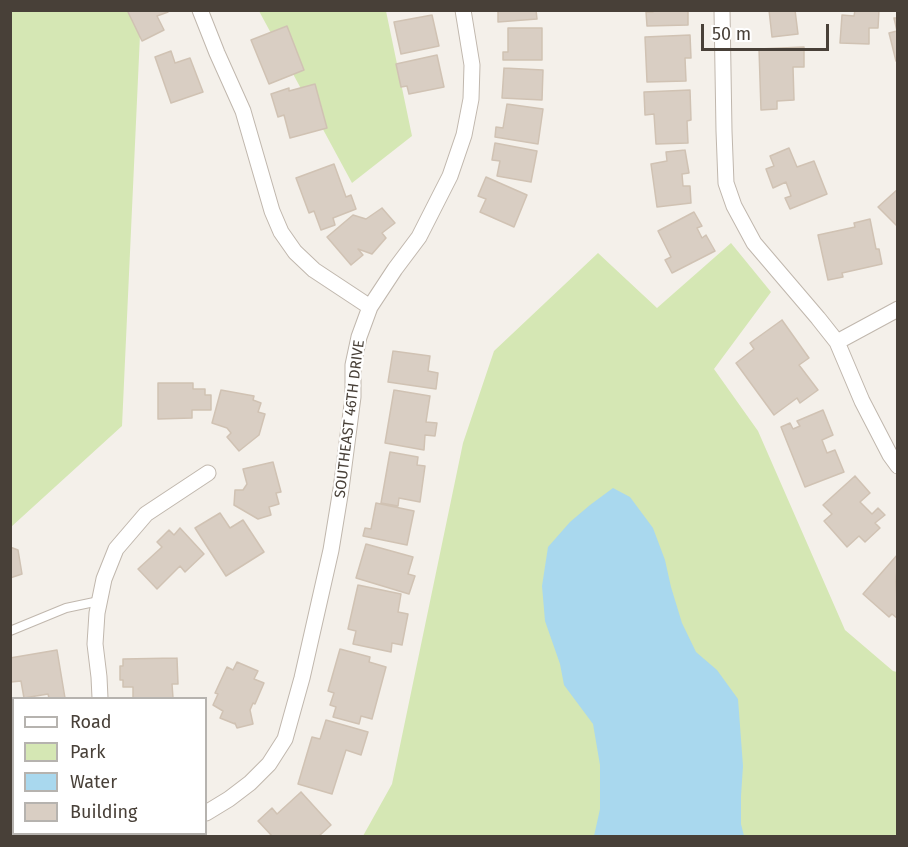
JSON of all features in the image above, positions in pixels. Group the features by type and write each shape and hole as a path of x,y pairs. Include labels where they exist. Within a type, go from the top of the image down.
{"street":[{"path":"200,10 216,53 243,111 272,211 281,232 295,252 314,270 370,308"},
{"name":"SOUTHEAST 46TH DRIVE","path":"207,812 250,783 269,764 285,739 302,678 331,550 341,489 359,337 370,308 419,237 450,176 464,135 471,99 472,65 463,10"},
{"path":"722,10 726,183 734,206 754,243 837,342 862,400 897,466"},
{"path":"837,342 897,309"},
{"path":"100,697 95,644 96,613 104,579 116,549 146,514 208,472"}],"lane":[{"path":"10,631 66,608 99,601"}],"green space":[{"path":"11,11 131,11 140,35 122,426 11,527"},
{"path":"259,11 386,11 412,136 352,183"},
{"path":"731,243 771,292 714,369 758,431 845,630 897,672 897,836 363,836 392,784 463,443 494,351 598,253 657,308"}],"water":[{"path":"613,488 630,497 653,528 665,560 682,623 696,652 717,670 738,699 743,766 741,824 744,836 594,836 600,809 600,765 593,724 564,685 560,664 545,621 542,586 548,547 570,522"}],"building":[{"path":"127,10 167,10 168,12 157,16 164,30 142,41"},
{"path":"498,10 536,10 537,19 498,22"},
{"path":"653,10 688,10 688,25 647,26 646,12 653,12"},
{"path":"769,10 795,10 798,34 772,37"},
{"path":"855,10 879,10 878,28 869,28 869,44 840,43 842,15 854,16"},
{"path":"432,15 439,46 401,54 394,22"},
{"path":"894,18 898,18 898,61 896,61 889,33 897,31"},
{"path":"287,26 304,70 269,84 251,40"},
{"path":"508,28 542,28 542,60 503,60 503,52 508,52"},
{"path":"690,35 691,58 685,58 686,81 647,82 645,37"},
{"path":"804,47 804,67 793,67 794,100 777,101 777,109 761,110 759,49"},
{"path":"171,51 175,63 190,58 203,92 171,103 155,57"},
{"path":"437,55 444,87 409,94 407,86 401,87 396,64"},
{"path":"504,68 543,70 542,100 502,98"},
{"path":"315,84 327,128 290,138 284,115 278,117 271,94 289,88 289,91"},
{"path":"690,90 691,120 687,121 688,143 656,144 654,114 645,115 644,92"},
{"path":"507,104 543,109 538,144 495,137 496,127 503,128"},
{"path":"495,143 537,151 531,182 497,176 500,161 492,160"},
{"path":"789,148 797,167 814,161 827,194 790,209 785,198 791,196 786,182 773,188 766,169 774,166 770,156"},
{"path":"685,150 689,173 682,174 683,186 690,186 691,203 657,207 651,164 667,161 666,152"},
{"path":"334,164 346,197 351,195 356,209 333,218 335,225 321,230 314,211 309,213 296,178"},
{"path":"486,177 527,195 514,227 480,212 486,199 478,196"},
{"path":"898,189 898,227 878,207"},
{"path":"382,208 395,223 382,233 386,238 372,254 358,249 363,255 351,265 327,237 353,215 366,219"},
{"path":"694,212 702,226 697,228 702,238 706,235 715,251 672,273 665,260 671,257 658,231"},
{"path":"870,219 876,249 879,249 882,264 842,273 843,277 828,280 818,235 855,227 854,223"},
{"path":"782,320 809,358 799,365 818,390 800,403 797,398 774,415 736,363 754,349 750,343"},
{"path":"393,351 430,356 428,371 438,373 436,389 388,382"},
{"path":"158,383 193,383 193,389 205,389 205,395 211,395 211,410 192,410 192,418 158,419"},
{"path":"221,390 254,396 253,400 261,403 258,412 265,414 259,435 239,451 227,437 231,433 227,428 212,423"},
{"path":"394,390 430,396 426,422 437,423 435,436 425,435 424,450 385,443"},
{"path":"823,410 833,435 822,440 827,453 835,450 844,472 805,487 781,427 790,423 793,429 800,426 797,421"},
{"path":"390,452 418,457 417,465 425,466 420,502 399,498 398,506 381,503"},
{"path":"273,462 281,492 276,493 279,504 269,507 271,515 258,519 234,505 235,490 243,490 247,484 243,469"},
{"path":"855,476 870,493 860,502 872,514 878,508 885,515 875,523 880,528 865,542 859,536 847,547 824,521 832,514 823,505"},
{"path":"376,503 414,511 407,545 363,536 365,528 371,529"},
{"path":"220,513 230,528 243,520 264,552 226,576 195,528"},
{"path":"180,528 204,554 185,572 180,566 157,589 138,569 162,547 157,542 169,530 174,535"},
{"path":"366,544 413,557 408,574 415,576 409,594 356,578"},
{"path":"10,547 18,550 22,574 10,578"},
{"path":"898,554 896,582 898,619 892,614 889,617 863,594"},
{"path":"358,585 401,594 398,612 408,614 402,645 392,643 391,652 353,644 356,631 348,629"},
{"path":"340,649 370,657 369,662 386,667 372,719 361,716 359,724 333,717 336,707 330,705 334,693 328,691"},
{"path":"57,650 65,697 49,697 48,694 24,697 21,681 11,682 10,658"},
{"path":"177,658 178,684 172,684 173,697 133,697 133,687 123,687 123,680 120,680 120,666 123,666 123,659"},
{"path":"237,662 258,671 254,679 264,683 250,710 253,724 237,728 235,723 220,718 223,711 213,705 218,694 215,693 227,667 233,670"},
{"path":"326,720 368,732 361,755 346,750 332,794 298,784 312,737 320,739"},
{"path":"10,730 12,730 11,797"},
{"path":"301,792 331,825 319,836 272,836 258,821 272,808 277,814"}]}
